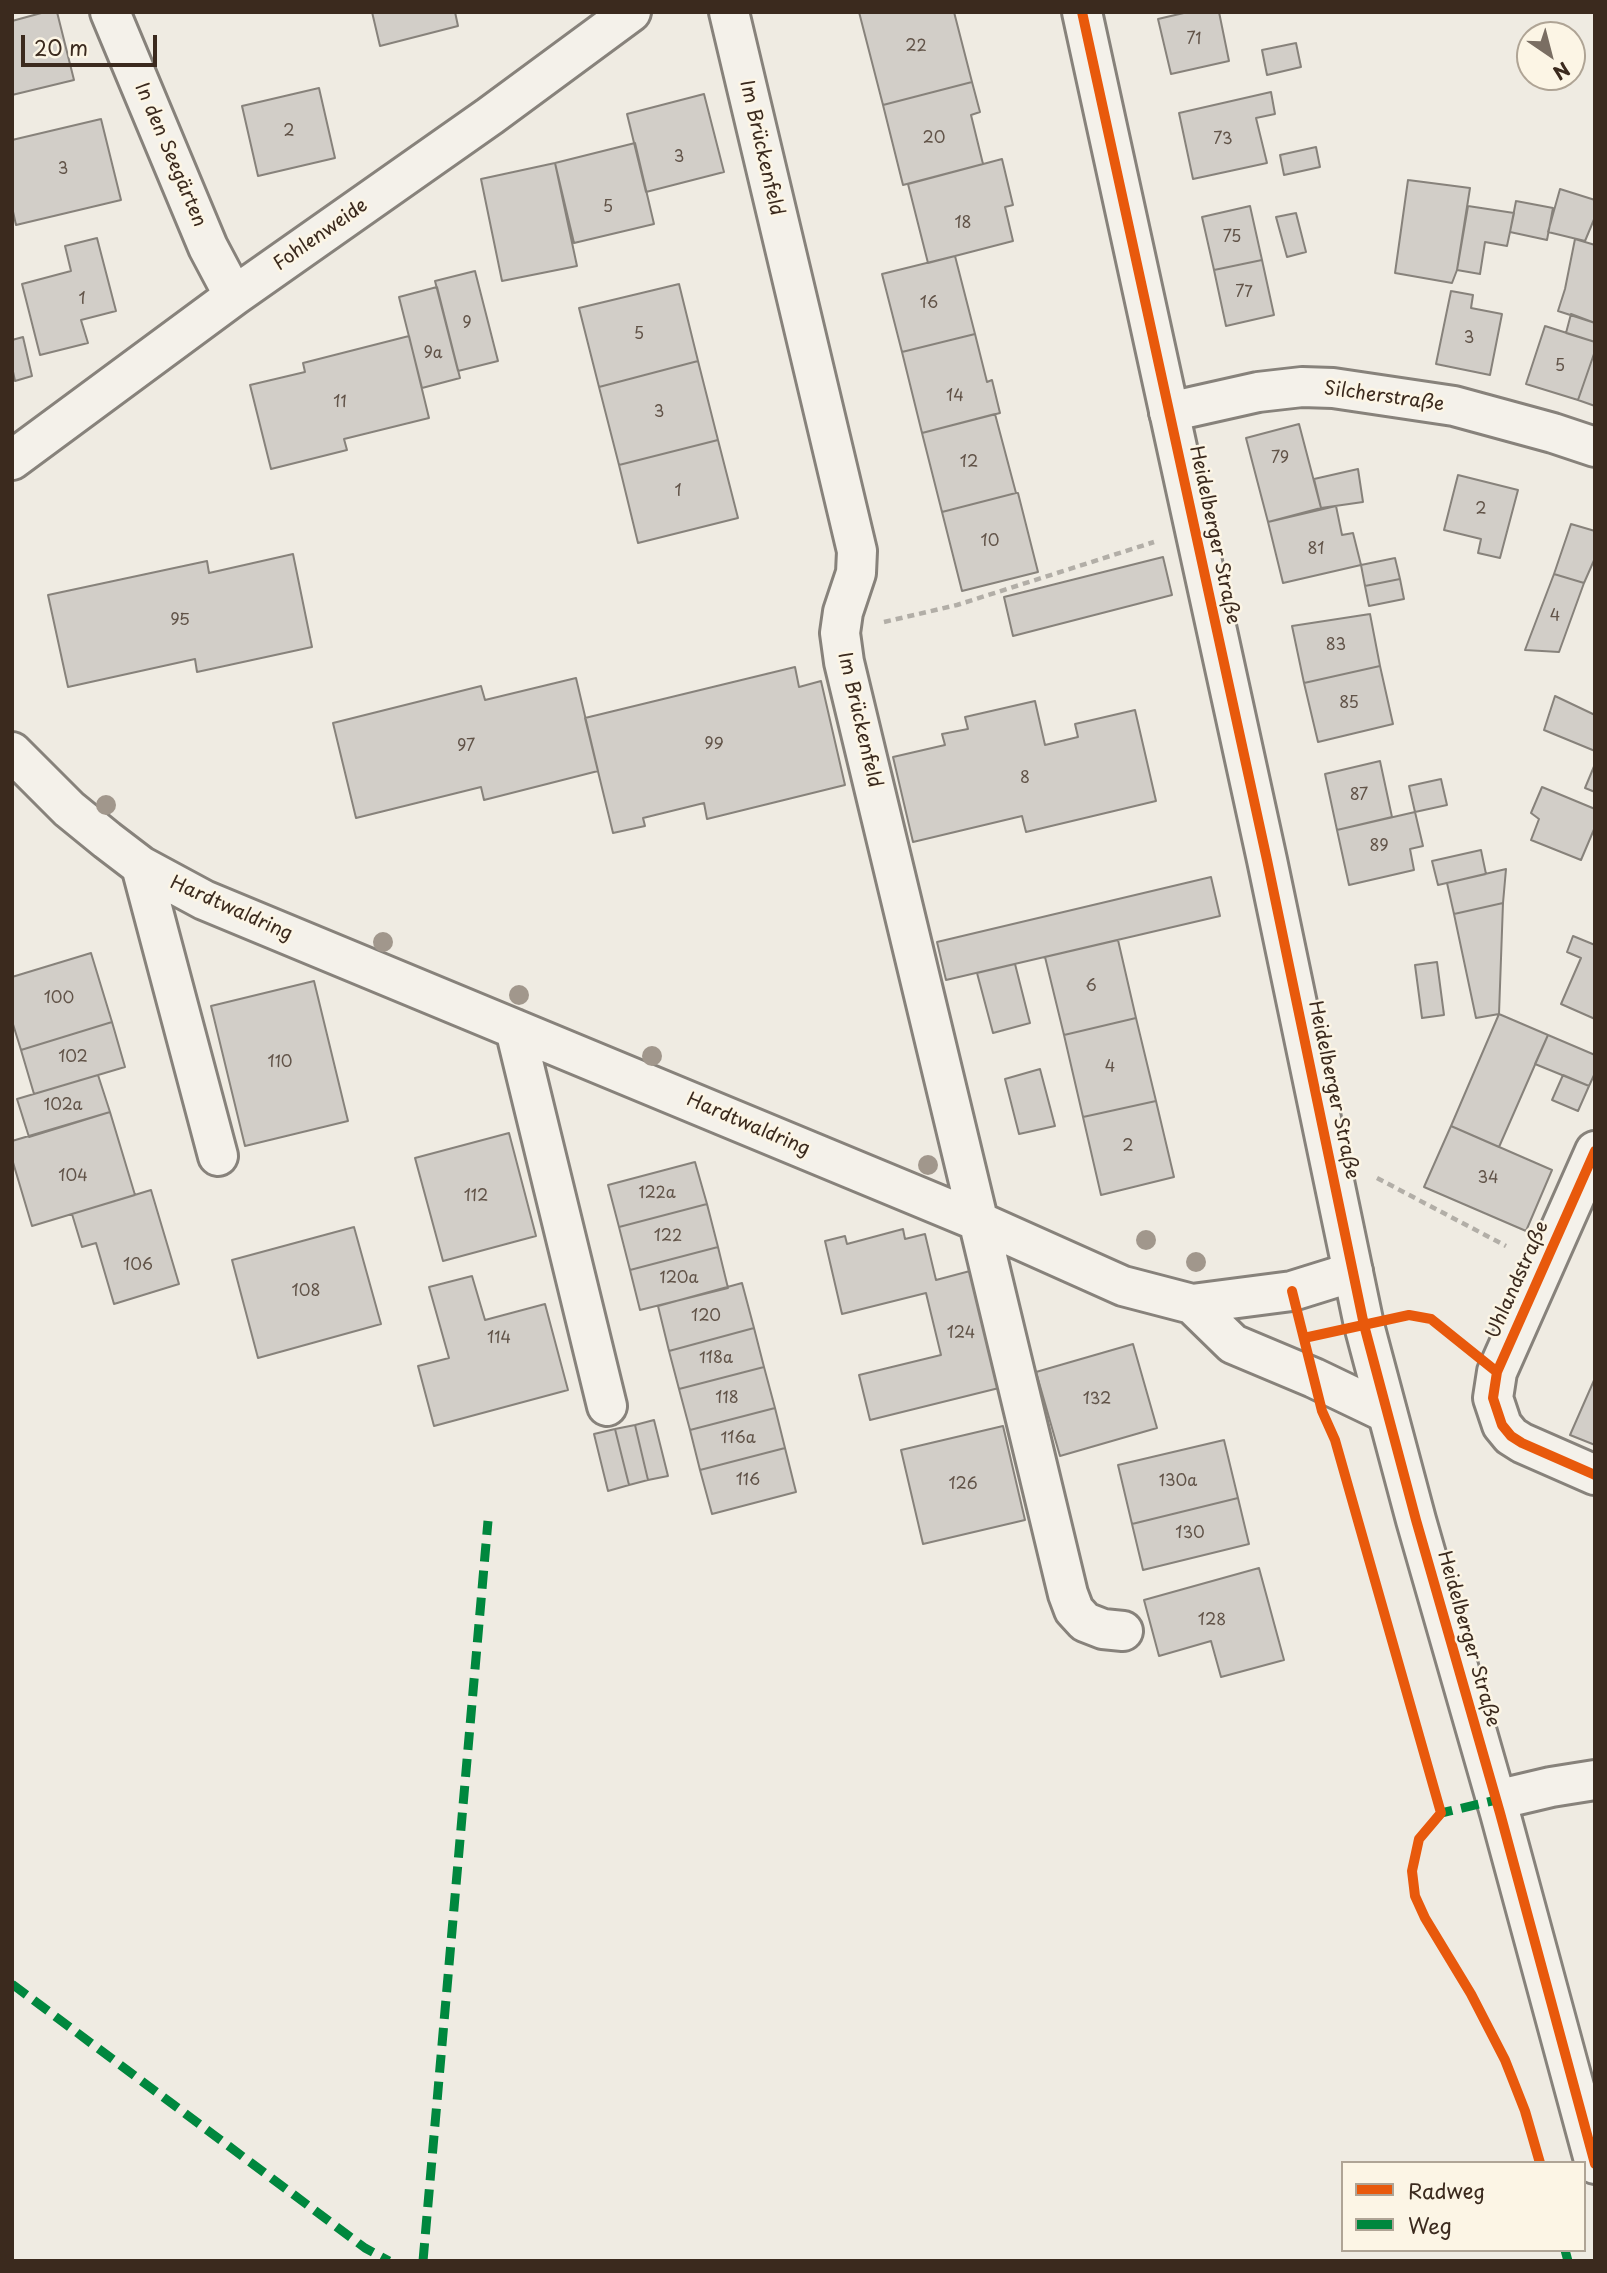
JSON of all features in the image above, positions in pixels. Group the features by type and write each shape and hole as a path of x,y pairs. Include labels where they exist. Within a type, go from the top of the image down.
{"street":[{"name":"In den Seegärten","path":"110,12 208,247 234,296"},
{"name":"Fohlenweide","path":"12,460 234,296 479,124 631,12"},
{"name":"Im Brückenfeld","path":"729,12 857,551 856,573 843,612 840,633 847,676 980,1223"},
{"name":"Heidelberger Straße","path":"1082,12 1270,873 1353,1272 1416,1520 1595,2164"},
{"name":"Silcherstraße","path":"1169,412 1258,392 1302,387 1333,388 1454,406 1595,447"},
{"name":"Hardtwaldring","path":"12,751 69,809 141,866 204,900 980,1223 1123,1286 1192,1304 1292,1291 1353,1272"},
{"name":"Hardtwaldring","path":"141,866 218,1156"},
{"path":"515,1029 607,1406"},
{"name":"Uhlandstraße","path":"1595,1151 1497,1372 1493,1398 1502,1425 1511,1436 1595,1475"},
{"path":"980,1223 1068,1594 1074,1610 1085,1622 1102,1629 1123,1631"},
{"path":"1192,1304 1233,1344 1387,1413"},
{"path":"1501,1819 1551,1787 1595,1782"},
{"path":"1501,1819 1595,1782"}],"path":[{"path":"840,633 957,606 1195,529"},
{"path":"1376,1177 1544,1266"}],"building":[{"path":"45,12 57,12 74,80 12,95 12,21"},
{"path":"372,12 455,12 458,26 380,46"},
{"path":"859,12 954,12 972,82 883,105"},
{"path":"1188,12 1219,12 1229,61 1171,74 1158,19"},
{"path":"1296,43 1301,67 1267,75 1262,50"},
{"path":"972,82 980,112 971,115 983,164 903,185 883,105"},
{"path":"319,88 335,158 258,176 242,106"},
{"path":"1271,92 1275,114 1256,118 1267,163 1193,179 1179,113"},
{"path":"704,94 724,172 646,192 627,114"},
{"path":"101,119 121,200 16,225 12,207 12,140"},
{"path":"635,143 654,224 574,243 555,163"},
{"path":"1316,147 1320,167 1284,175 1280,155"},
{"path":"1002,159 1013,205 1005,207 1013,241 928,263 908,184"},
{"path":"555,163 577,266 502,281 481,179"},
{"path":"1408,180 1470,188 1457,270 1452,283 1395,273"},
{"path":"1560,189 1595,200 1595,217 1585,241 1548,232"},
{"path":"1516,201 1553,208 1547,240 1510,232"},
{"path":"1250,206 1262,260 1214,270 1202,217"},
{"path":"1468,206 1514,213 1507,246 1485,242 1480,274 1457,270"},
{"path":"1296,213 1306,252 1287,257 1276,217"},
{"path":"97,238 116,311 81,320 88,343 40,355 22,284 71,271 65,246"},
{"path":"1575,239 1595,245 1595,323 1558,311"},
{"path":"955,256 975,334 902,352 882,274"},
{"path":"1262,260 1274,315 1226,326 1214,270"},
{"path":"475,271 498,361 458,371 435,281"},
{"path":"679,284 698,361 599,387 579,308"},
{"path":"437,287 460,378 422,388 399,297"},
{"path":"1451,291 1473,295 1471,308 1502,314 1490,375 1436,364"},
{"path":"1571,314 1595,323 1595,342 1566,333"},
{"path":"1545,326 1595,342 1595,351 1578,400 1526,384"},
{"path":"975,334 987,382 992,380 1000,413 922,433 902,352"},
{"path":"409,336 429,418 344,439 347,450 271,469 250,385 305,372 303,363"},
{"path":"23,337 32,376 15,381 12,340"},
{"path":"1595,351 1595,406 1578,400"},
{"path":"698,361 718,440 619,465 599,387"},
{"path":"995,414 1016,493 942,512 922,433"},
{"path":"1299,424 1321,508 1268,522 1246,438"},
{"path":"718,440 738,518 638,543 619,465"},
{"path":"1358,469 1363,502 1321,508 1314,479"},
{"path":"1458,475 1518,490 1500,558 1478,553 1481,539 1444,530"},
{"path":"1018,493 1038,572 962,591 942,512"},
{"path":"1336,506 1342,535 1353,533 1361,565 1283,583 1268,522"},
{"path":"1571,524 1595,531 1595,558 1584,583 1554,574"},
{"path":"293,554 312,647 197,672 195,659 68,687 48,595 207,561 209,573"},
{"path":"1163,557 1172,595 1013,636 1004,597"},
{"path":"1395,558 1400,579 1365,586 1361,565"},
{"path":"1554,574 1584,583 1559,652 1525,650"},
{"path":"1400,579 1404,599 1369,606 1365,586"},
{"path":"1370,614 1380,666 1304,683 1292,626"},
{"path":"1380,666 1393,724 1318,742 1304,683"},
{"path":"795,667 799,687 821,681 845,785 707,819 704,803 643,818 645,826 613,833 585,718"},
{"path":"576,678 598,771 484,800 481,787 356,818 333,723 481,686 485,700"},
{"path":"1555,696 1595,715 1595,751 1544,730"},
{"path":"1035,701 1045,745 1078,737 1075,724 1135,710 1156,801 1026,832 1022,816 913,842 893,757 945,745 942,734 968,729 965,717"},
{"path":"1380,761 1392,817 1337,830 1325,774"},
{"path":"1595,764 1595,792 1585,788"},
{"path":"1441,779 1447,805 1415,812 1409,786"},
{"path":"1542,787 1595,809 1595,827 1581,860 1531,840 1539,819 1531,813"},
{"path":"1415,812 1423,846 1410,849 1414,870 1349,885 1337,830"},
{"path":"1481,850 1486,874 1438,885 1432,861"},
{"path":"1506,869 1503,903 1454,914 1447,883"},
{"path":"1211,877 1220,916 946,980 937,942"},
{"path":"1503,903 1499,1014 1476,1018 1454,914"},
{"path":"1573,936 1595,945 1595,1019 1561,1004 1581,958 1567,952"},
{"path":"1118,940 1136,1018 1064,1035 1045,957"},
{"path":"91,953 112,1022 21,1050 12,1021 12,977"},
{"path":"1437,962 1444,1015 1422,1018 1415,965"},
{"path":"1015,964 1030,1023 993,1033 977,973"},
{"path":"314,981 348,1121 245,1146 211,1006"},
{"path":"1499,1014 1548,1035 1499,1147 1451,1126"},
{"path":"1136,1018 1156,1101 1083,1117 1064,1035"},
{"path":"112,1022 125,1067 34,1094 21,1050"},
{"path":"1548,1035 1595,1055 1595,1073 1589,1086 1535,1064"},
{"path":"1040,1069 1055,1126 1019,1134 1005,1079"},
{"path":"98,1075 110,1112 29,1137 17,1099"},
{"path":"1563,1075 1589,1086 1578,1111 1552,1100"},
{"path":"1156,1101 1174,1177 1101,1195 1083,1117"},
{"path":"110,1112 135,1195 32,1226 12,1159 12,1141"},
{"path":"1451,1126 1552,1170 1526,1231 1424,1187"},
{"path":"509,1133 536,1236 443,1261 415,1158"},
{"path":"695,1162 707,1204 619,1227 608,1185"},
{"path":"151,1190 179,1284 114,1304 96,1243 82,1247 72,1214"},
{"path":"707,1204 718,1247 630,1270 619,1227"},
{"path":"354,1227 381,1324 258,1358 232,1260"},
{"path":"903,1229 905,1239 925,1234 936,1280 970,1271 999,1388 870,1420 859,1375 941,1355 926,1293 842,1314 825,1241 845,1236 847,1244"},
{"path":"718,1247 728,1288 640,1310 630,1270"},
{"path":"472,1276 485,1320 545,1304 568,1390 434,1426 418,1366 449,1358 429,1287"},
{"path":"742,1283 754,1328 669,1351 658,1306"},
{"path":"754,1328 764,1367 679,1389 669,1351"},
{"path":"1133,1344 1157,1428 1060,1456 1036,1372"},
{"path":"764,1367 775,1408 690,1430 679,1389"},
{"path":"1595,1378 1595,1445 1570,1435"},
{"path":"775,1408 785,1448 700,1470 690,1430"},
{"path":"654,1420 668,1476 648,1480 635,1425"},
{"path":"635,1425 648,1480 629,1485 615,1429"},
{"path":"1003,1426 1025,1520 923,1544 901,1450"},
{"path":"615,1429 629,1485 608,1491 594,1434"},
{"path":"1224,1440 1238,1498 1132,1524 1118,1465"},
{"path":"785,1448 796,1492 712,1514 700,1470"},
{"path":"1238,1498 1249,1544 1143,1570 1132,1524"},
{"path":"1259,1568 1284,1660 1221,1677 1211,1641 1159,1656 1144,1600"}],"marked path":[{"path":"423,2261 488,1521"},
{"path":"1437,1818 1441,1813 1496,1800"},
{"path":"12,1984 365,2248 389,2261"},
{"path":"1566,2252 1568,2261"}],"cycle path":[{"path":"1082,12 1267,860 1364,1325 1595,2164"},
{"path":"1595,1151 1497,1372 1493,1398 1502,1425 1511,1436 1595,1475"},
{"path":"1292,1291 1322,1411 1335,1440 1441,1813 1419,1839 1412,1871 1415,1896 1505,2060 1525,2111 1539,2161"},
{"path":"1304,1338 1409,1315 1431,1319 1497,1372"}]}
